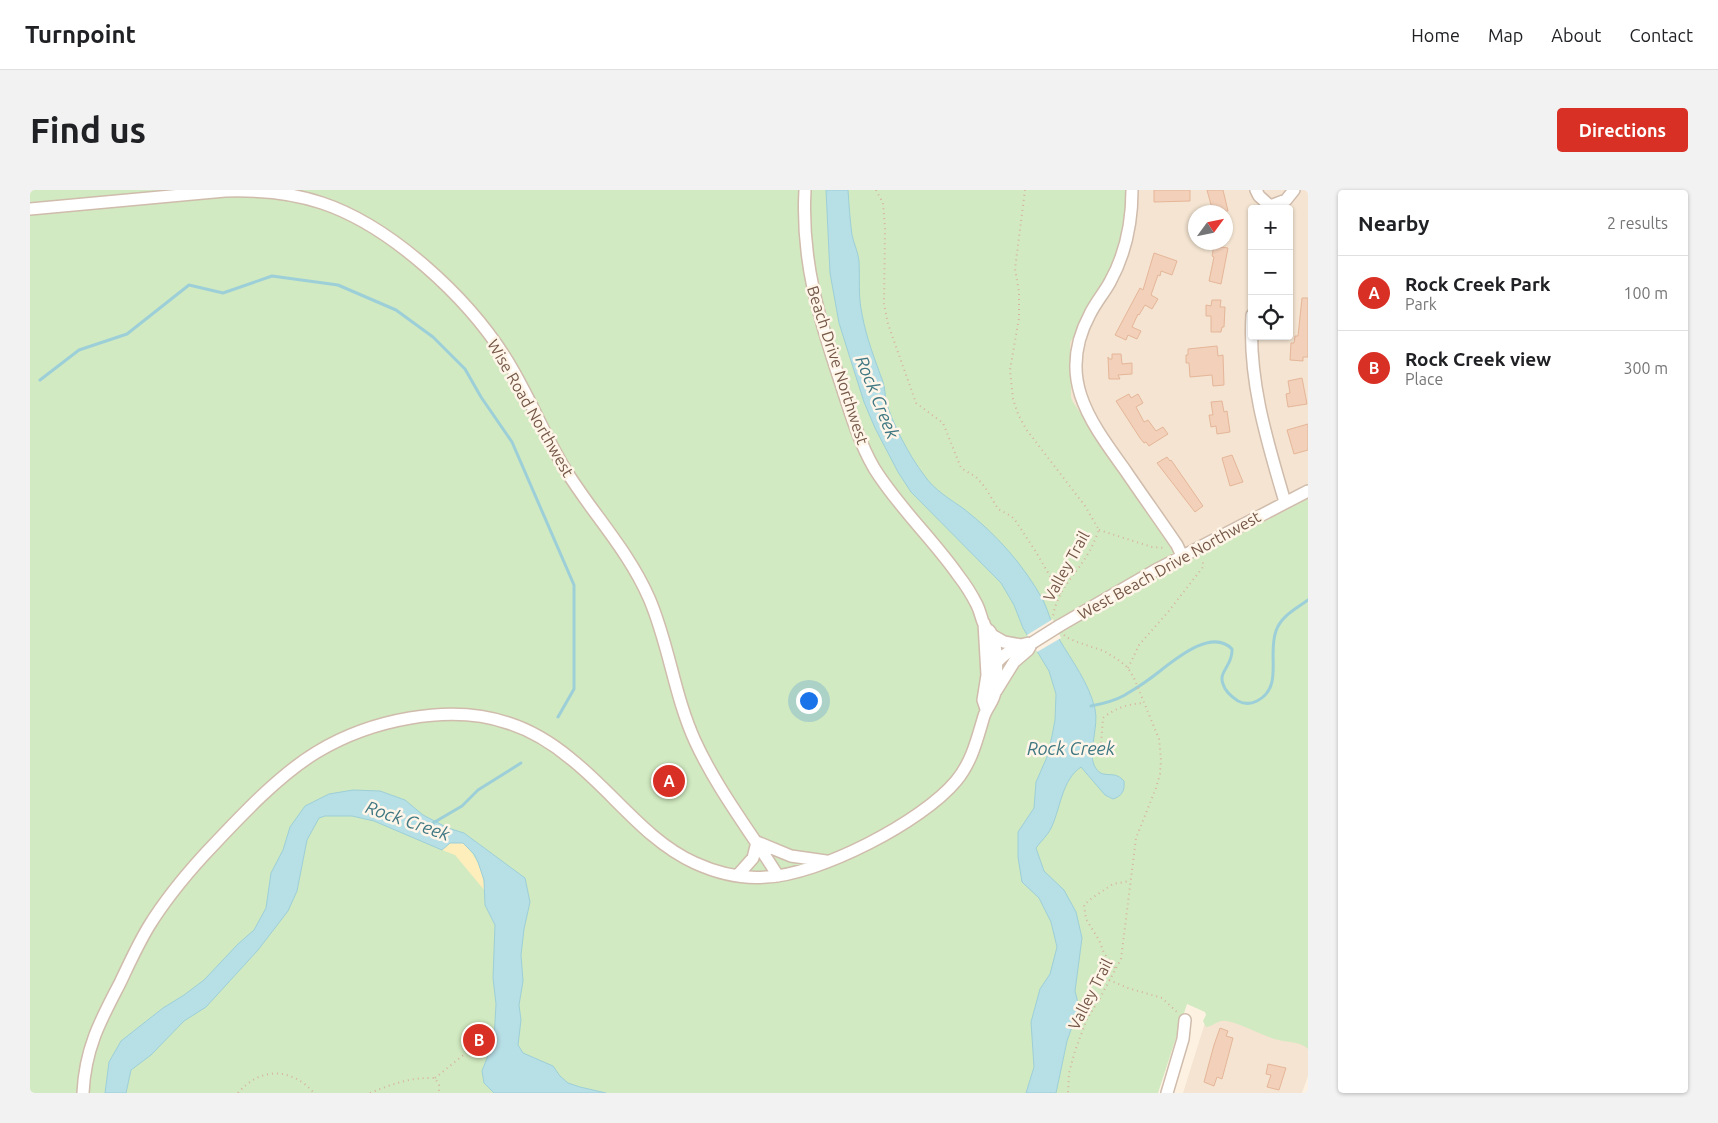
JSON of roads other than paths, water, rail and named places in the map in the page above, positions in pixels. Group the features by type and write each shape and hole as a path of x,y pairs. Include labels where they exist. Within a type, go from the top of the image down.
{"street":[{"name":"Beach Drive Northwest","path":"83,1093 89,1050 101,1019 147,929 176,885 277,781 313,754 345,736 412,718 464,714 509,723 543,739 571,759 644,827 691,862 715,871 737,876 764,878 803,870 828,862 878,838 942,797 960,778 972,756 979,738 986,709 992,703 995,692 995,646 992,635 984,623 977,604 958,574 873,466 856,430 811,284 805,246 805,190"},
{"path":"1132,190 1131,213 1126,245 1114,274 1084,326 1077,353 1076,378 1082,400 1092,421 1177,545 1182,556"},
{"path":"1256,190 1268,205"},
{"path":"1275,205 1286,200 1294,190"},
{"name":"Wise Road Northwest","path":"30,208 225,191 279,193 321,203 355,217 398,246 431,272 472,313 499,348 514,372 566,470 633,567 660,627 678,696 695,740 714,777 778,876"},
{"path":"1252,340 1252,362 1256,396 1285,502"},
{"name":"West Beach Drive Northwest","path":"987,675 996,663 1058,625 1182,556 1308,490"},
{"name":"Beach Drive Northwest","path":"984,623 987,675 983,700 986,709"},
{"path":"992,635 1004,642 1026,644"},
{"name":"West Beach Drive Northwest","path":"995,692 1014,662 1028,650 1026,644"},
{"path":"986,653 996,663 1002,665 1014,662"},
{"path":"737,876 754,858 757,842 791,856 828,862"},
{"path":"1167,1093 1183,1039 1184,1020"}],"water":[{"name":"Rock Creek","path":"826,190 848,190 852,235 859,261 860,301 864,323 884,384 886,401 902,440 932,485 964,509 998,539 1027,574 1043,600 1057,634 1089,690 1096,716 1092,753 1094,765 1101,773 1116,775 1124,781 1122,793 1113,799 1105,795 1081,767 1075,772 1066,786 1051,829 1036,848 1044,871 1064,890 1076,912 1082,938 1075,991 1079,1007 1067,1041 1056,1093 1026,1093 1034,1067 1031,1022 1040,989 1050,974 1057,947 1051,922 1039,898 1022,882 1018,857 1018,832 1034,808 1036,782 1047,757 1052,736 1056,694 1049,671 1023,628 1014,605 1001,583 911,492 898,472 875,428 864,402 839,323 830,273"},
{"name":"Rock Creek","path":"353,790 380,791 405,800 423,815 448,828 464,833 525,878 530,902 521,955 523,981 519,1005 521,1020 518,1045 523,1053 553,1066 568,1083 606,1093 494,1093 484,1083 482,1071 494,1040 496,1004 493,978 495,925 485,905 484,880 474,854 463,843 450,843 442,850 374,821 352,816 325,816 319,818 307,840 297,891 288,911 258,950 206,1007 184,1021 151,1055 131,1070 126,1093 105,1093 109,1062 121,1041 163,1008 204,980 254,930 266,908 271,873 283,850 290,827 305,806 329,794"}],"waterway":[{"path":"40,380 79,350 127,334 189,285 223,293 272,276 338,285 396,310 433,337 465,369 481,397 512,442 574,585 574,689 558,717"},
{"path":"1091,706 1109,702 1125,695 1188,651 1212,642 1223,643 1232,649 1232,655 1222,675 1223,684 1227,691 1240,702 1250,703 1257,701 1265,695 1273,679 1273,650 1278,626 1289,613 1308,600"},
{"path":"433,823 462,806 478,790 521,763"}],"place":[{"name":"Rock Creek Park","path":"669,781"},
{"name":"Rock Creek view","path":"479,1040"}]}
